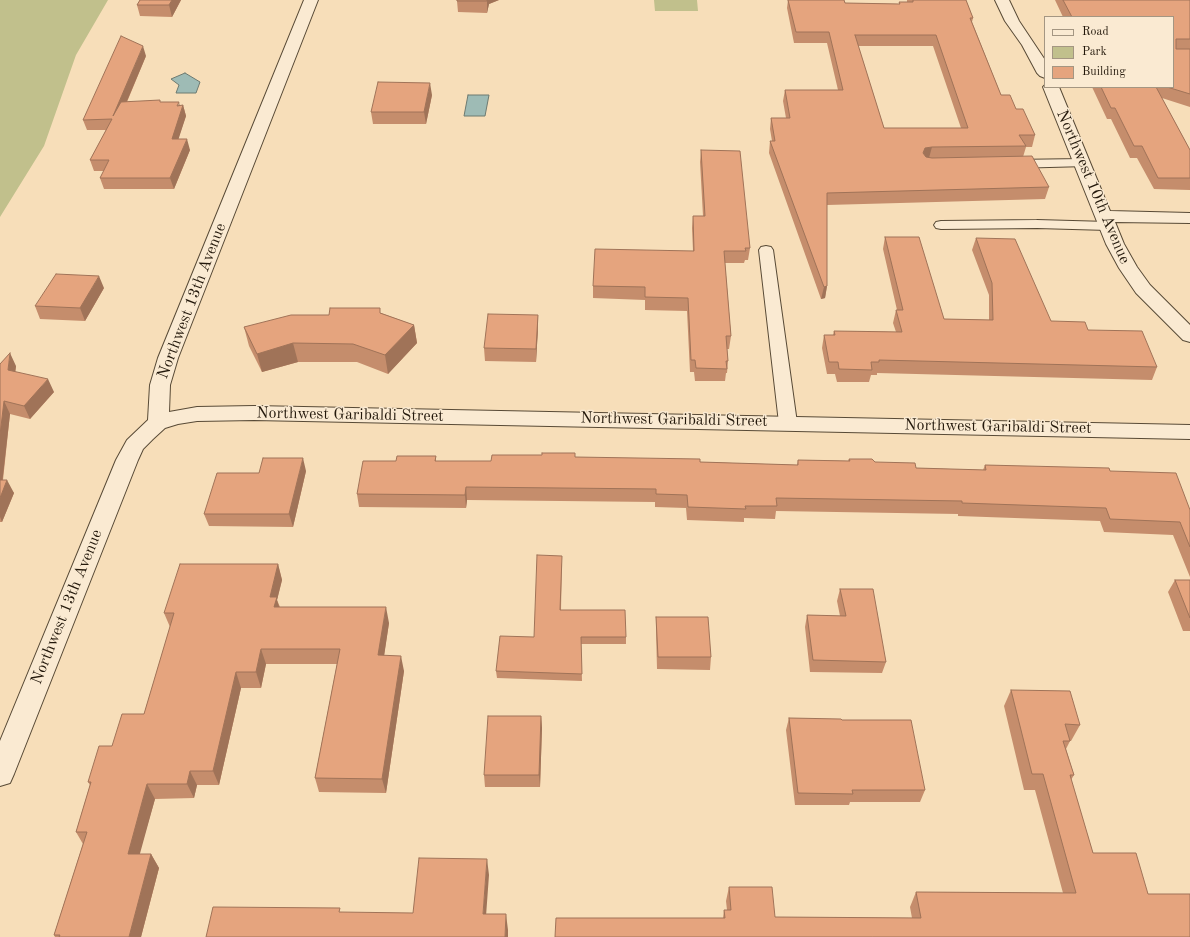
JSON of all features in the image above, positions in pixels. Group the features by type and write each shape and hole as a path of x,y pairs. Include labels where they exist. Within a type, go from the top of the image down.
{"street":[{"name":"Northwest 13th Avenue","path":"0,774 127,460 145,434 158,423 160,385 168,358 311,0"},
{"path":"1002,0 1012,21 1040,52 1044,69"},
{"name":"Northwest 10th Avenue","path":"1051,88 1106,221 1128,268 1143,289 1190,336"},
{"path":"1106,221 1190,218"},
{"name":"Northwest Garibaldi Street","path":"158,423 177,417 197,414 254,413 1190,432"}],"lane":[{"path":"998,164 1082,164"},
{"path":"941,225 1037,224 1106,221"},
{"path":"766,250 788,423"}],"green space":[{"path":"0,0 108,0 76,55 44,146 0,217"},
{"path":"654,0 697,0 698,11 655,11"}],"water":[{"path":"185,73 200,82 196,93 176,93 179,85 171,79"},
{"path":"468,95 489,95 485,116 464,116"}],"building":[{"path":"140,0 172,0 169,5 137,5"},
{"path":"487,0 487,1 457,1"},
{"path":"788,0 844,0 845,3 900,4 899,2 913,2 913,0 966,0 973,18 970,18 1001,95 1010,95 1016,109 1023,109 1035,135 1019,135 1026,146 932,147 925,148 923,153 926,157 932,158 1032,156 1049,187 827,193 827,286 824,287 770,141 775,141 771,118 790,118 785,90 843,90 829,32 796,32","holes":["855,35 936,35 968,128 884,128"]},
{"path":"1063,0 1190,0 1190,39 1176,39 1176,49 1190,49 1190,94 1170,88 1174,88 1174,16 1071,16"},
{"path":"121,36 143,46 113,116 121,102 160,100 160,102 179,102 177,106 183,105 172,139 187,139 170,178 100,178 109,160 90,160 112,119 83,120"},
{"path":"378,82 430,83 424,112 371,112"},
{"path":"1101,88 1157,88 1190,150 1190,178 1158,178 1142,146 1134,146 1115,108 1111,108"},
{"path":"701,150 740,151 750,248 745,248 746,251 724,251 731,336 726,336 728,361 726,361 727,369 696,368 695,360 691,360 688,298 645,297 645,287 593,286 595,249 694,251 693,216 705,216"},
{"path":"885,237 919,237 944,319 993,320 992,283 976,238 1015,239 1051,321 1085,322 1088,330 1142,331 1157,367 879,360 879,362 871,362 872,370 839,369 838,362 829,362 824,335 835,335 834,331 902,332 896,310 903,310"},
{"path":"56,274 99,276 80,308 35,306"},
{"path":"330,308 380,308 380,313 414,325 385,355 353,344 293,343 257,354 244,327 291,315 329,315"},
{"path":"488,314 538,315 536,349 484,348"},
{"path":"10,353 8,370 48,379 24,406 4,401 0,435 0,364"},
{"path":"542,453 575,453 575,457 700,459 700,462 798,465 798,460 850,461 849,459 872,459 875,462 915,463 916,468 986,470 985,465 1109,468 1110,471 1176,473 1190,510 1190,547 1180,522 1110,519 1106,508 962,503 962,501 776,498 777,506 745,506 746,509 688,507 687,495 656,494 656,489 466,487 465,495 357,494 363,461 396,461 397,456 436,456 435,461 491,461 492,455 542,455"},
{"path":"263,458 303,458 289,514 204,514 217,473 259,473"},
{"path":"0,480 7,480 0,498"},
{"path":"537,555 562,556 560,610 625,610 626,637 581,637 582,674 496,671 500,636 534,637"},
{"path":"180,564 278,564 270,597 277,597 274,607 386,607 378,655 401,656 382,779 315,778 340,649 261,649 256,672 236,672 213,771 190,771 187,784 147,784 128,854 151,854 129,937 59,937 60,935 54,935 87,832 76,832 91,782 88,782 99,746 112,746 122,714 144,714 174,613 164,613"},
{"path":"1175,580 1190,580 1190,618"},
{"path":"840,589 873,589 886,662 813,660 807,615 846,616"},
{"path":"656,617 708,617 711,657 658,657"},
{"path":"1011,690 1070,691 1080,725 1065,724 1070,741 1063,741 1074,775 1070,775 1093,853 1136,853 1148,894 1190,894 1190,937 555,937 556,918 725,918 724,910 731,910 729,887 772,887 775,917 921,918 916,892 1076,893 1043,774 1032,774"},
{"path":"488,716 541,716 539,775 484,775"},
{"path":"789,718 911,720 925,790 852,790 853,794 798,793"},
{"path":"419,858 487,859 483,914 506,914 505,937 206,937 213,907 340,908 339,912 413,913"}]}
